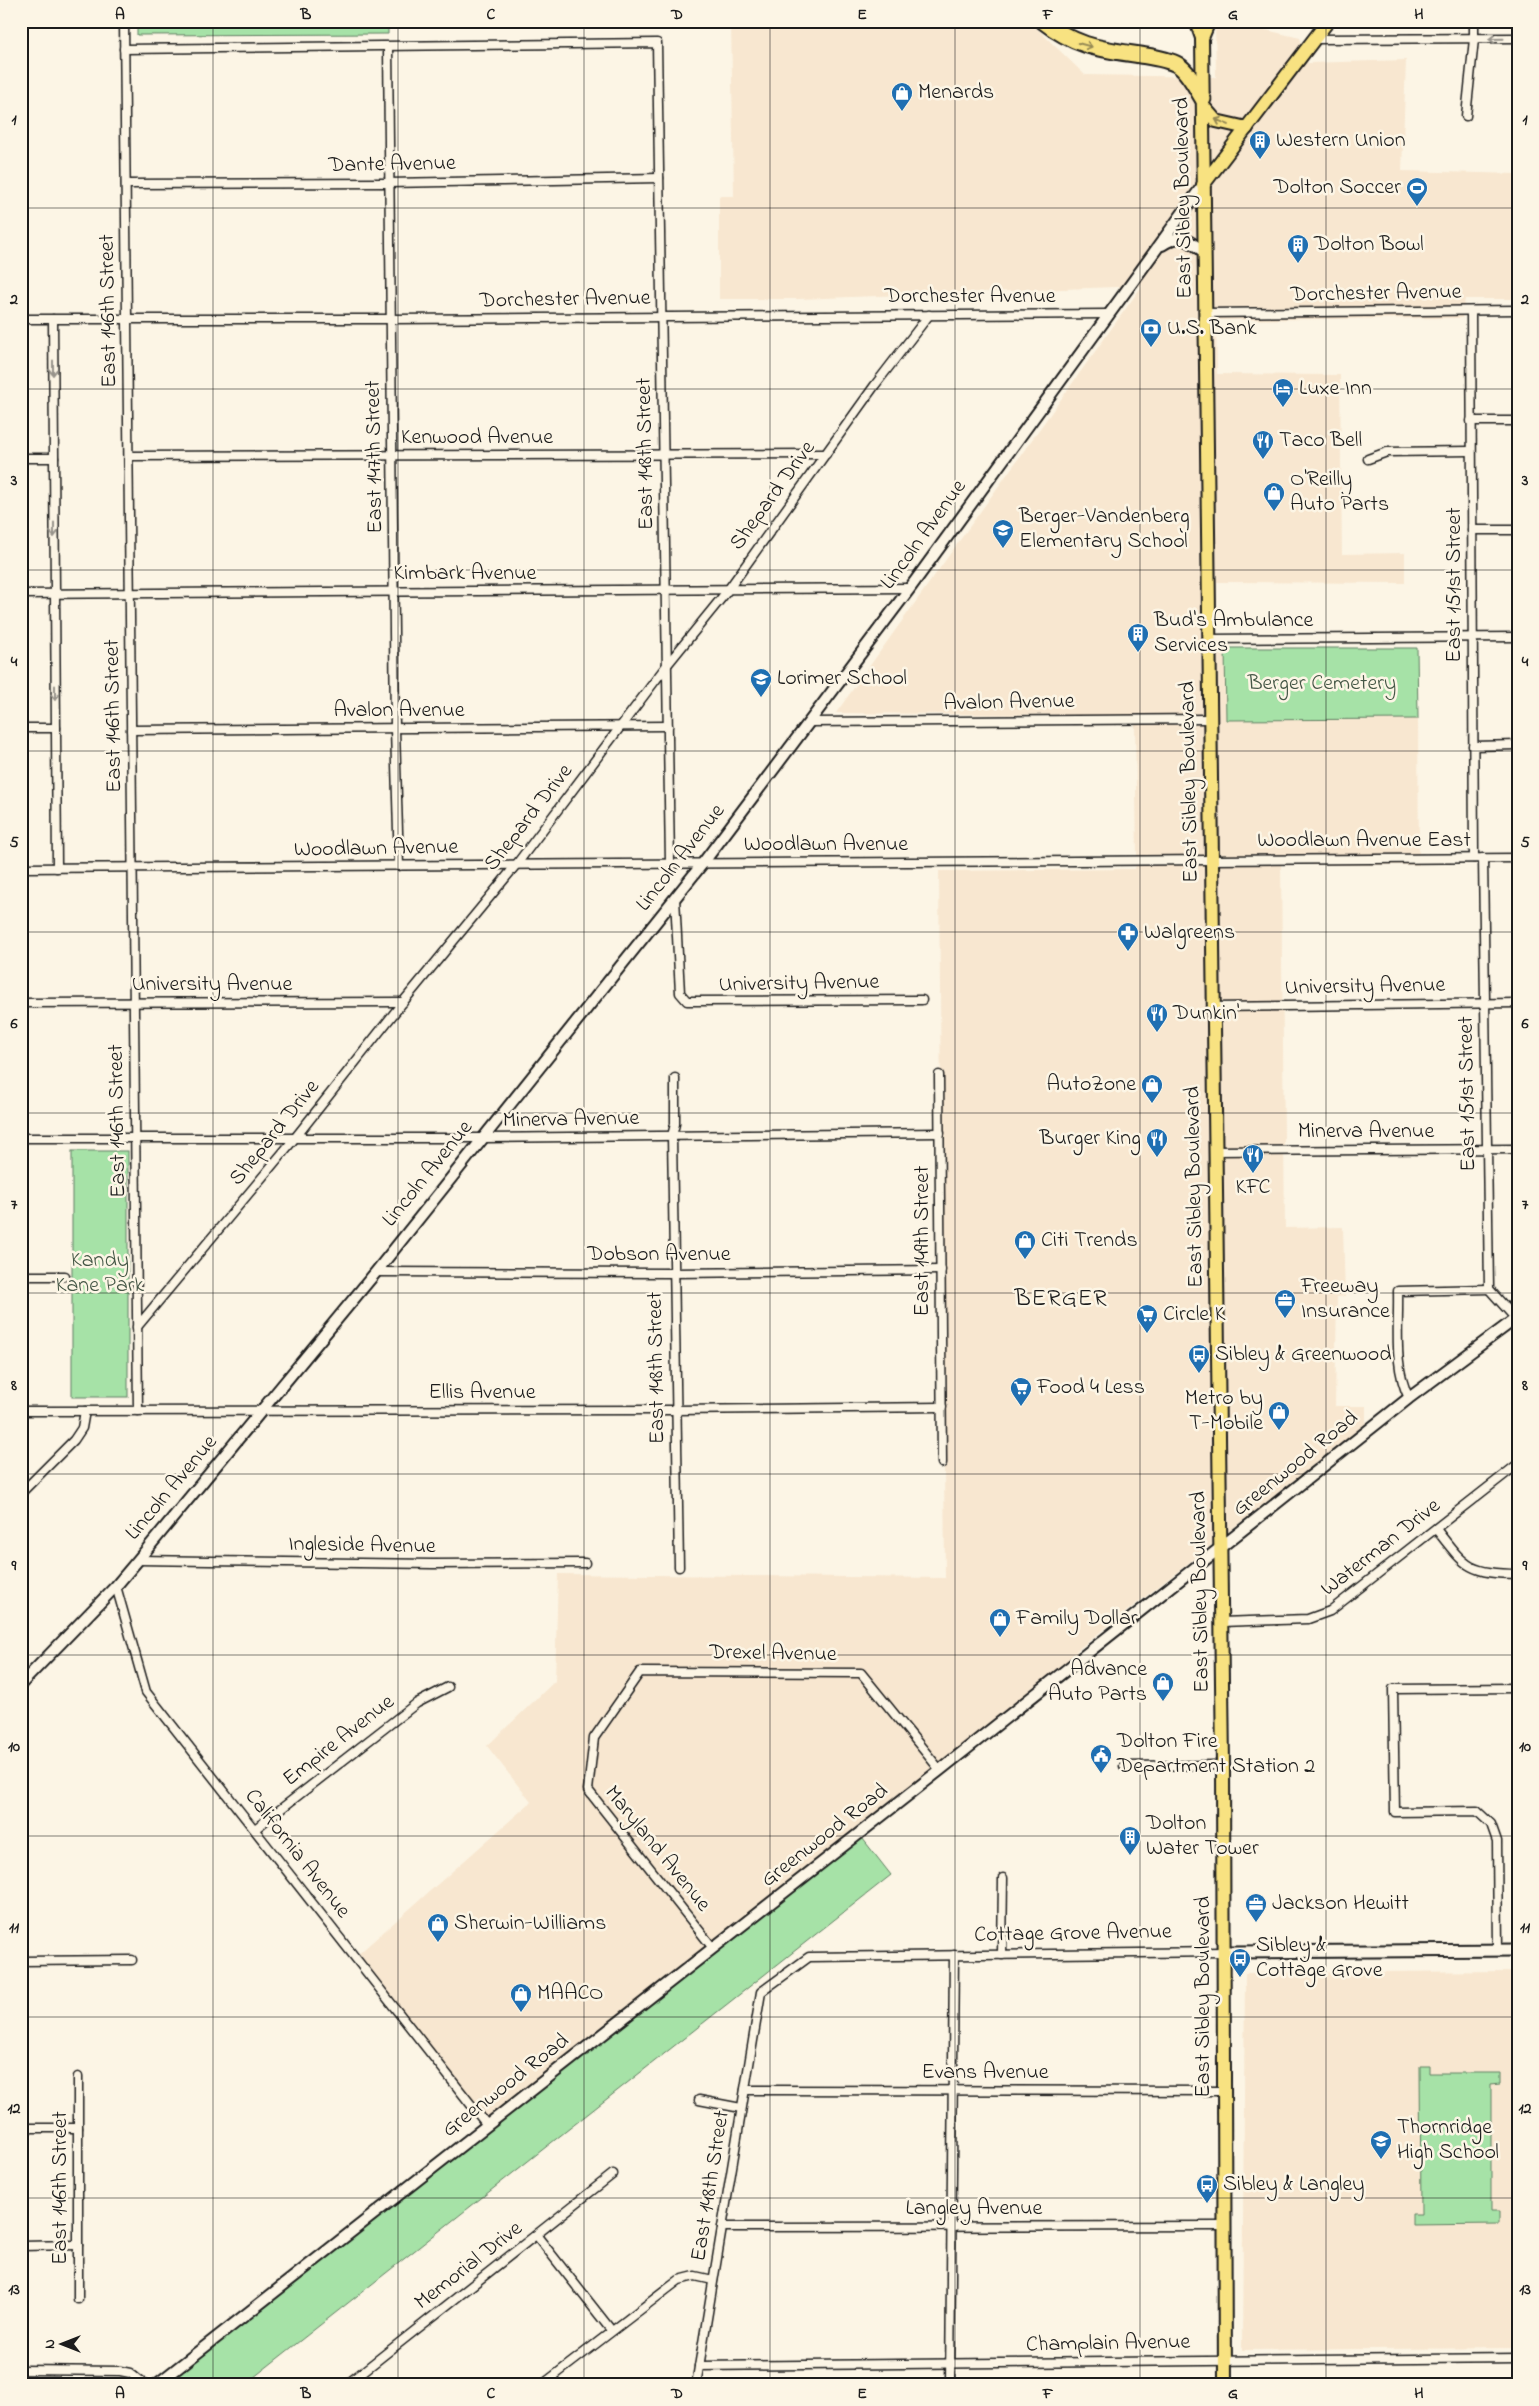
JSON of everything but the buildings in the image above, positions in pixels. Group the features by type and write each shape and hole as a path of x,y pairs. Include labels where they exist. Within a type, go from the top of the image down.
{"highway":[{"path":"1043,21 1058,33 1081,45 1153,57 1178,65 1190,77 1203,103"}],"main road":[{"name":"East Sibley Boulevard","path":"1196,21 1202,38 1206,314 1214,1151 1223,1766 1224,2385"},
{"path":"1202,38 1209,21"},
{"name":"Lincoln Avenue","path":"1203,185 1328,21"},
{"path":"1203,103 1216,121 1247,128"},
{"name":"Cottage Grove Avenue","path":"1224,1952 1518,1950"}],"street":[{"name":"East 146th Street","path":"124,21 138,1411"},
{"path":"1466,116 1474,39 1474,21"},
{"path":"1315,39 1518,38"},
{"name":"East 148th Street","path":"388,47 657,43 670,864"},
{"path":"124,48 388,47"},
{"name":"East 147th Street","path":"388,47 395,729 399,866"},
{"name":"Dante Avenue","path":"126,184 388,183 659,178"},
{"name":"Lincoln Avenue","path":"21,1684 116,1586 262,1411 376,1272 703,863 910,588 1203,185"},
{"path":"1159,247 1173,238 1181,238 1204,252"},
{"name":"East 151st Street","path":"1471,310 1474,858"},
{"name":"Dorchester Avenue","path":"1206,314 1518,310"},
{"name":"Dorchester Avenue","path":"21,319 391,319 1109,314"},
{"name":"Shepard Drive","path":"137,1327 295,1138 403,1002 516,865 667,665 728,590 929,315"},
{"path":"53,319 57,868"},
{"path":"1471,421 1518,421"},
{"path":"1368,459 1387,452 1471,451"},
{"name":"Kenwood Avenue","path":"128,456 826,454"},
{"path":"21,458 54,458"},
{"path":"1472,530 1518,530"},
{"name":"Kimbark Avenue","path":"21,594 130,595 910,588"},
{"path":"1209,639 1518,637"},
{"name":"Avalon Avenue","path":"809,722 1209,719"},
{"name":"Avalon Avenue","path":"131,730 668,726"},
{"path":"21,728 56,728"},
{"path":"1473,746 1518,746"},
{"name":"East 151st Street","path":"1483,858 1489,1289"},
{"name":"Woodlawn Avenue East","path":"1211,860 1518,858"},
{"name":"Woodlawn Avenue","path":"21,868 1211,860"},
{"name":"University Avenue","path":"675,898 680,993 684,998 694,1003 922,1000"},
{"name":"University Avenue","path":"21,1003 403,1002"},
{"name":"University Avenue","path":"1213,1007 1518,1003"},
{"name":"East 149th Street","path":"939,1074 942,1463"},
{"name":"East 148th Street","path":"675,1078 675,1124 672,1136 673,1273 679,1568"},
{"name":"Minerva Avenue","path":"21,1138 483,1138 940,1133"},
{"name":"Minerva Avenue","path":"1214,1151 1518,1149"},
{"name":"Dobson Avenue","path":"376,1272 673,1273 941,1270"},
{"path":"21,1276 65,1276"},
{"path":"1409,1398 1402,1385 1398,1291 1489,1289 1517,1318"},
{"name":"Greenwood Road","path":"156,2385 940,1770 1409,1398 1517,1318"},
{"name":"Ellis Avenue","path":"21,1411 675,1410 942,1406"},
{"path":"21,1493 74,1440 82,1428 85,1411"},
{"name":"Waterman Drive","path":"1221,1622 1308,1619 1330,1611 1518,1464"},
{"path":"1436,1529 1461,1561 1472,1568 1482,1573 1518,1574"},
{"name":"Ingleside Avenue","path":"138,1560 433,1564 585,1563"},
{"name":"California Avenue","path":"116,1586 146,1692 487,2125"},
{"name":"Drexel Avenue","path":"594,1738 640,1672 861,1673 940,1770"},
{"name":"Empire Avenue","path":"255,1829 416,1703 448,1687"},
{"path":"1498,1950 1498,1840 1491,1824 1477,1811 1395,1812 1393,1689 1518,1688"},
{"name":"Maryland Avenue","path":"594,1738 588,1790 713,1948"},
{"path":"1124,1766 1223,1766"},
{"path":"1002,1878 1002,1955"},
{"name":"Cottage Grove Avenue","path":"761,1992 809,1957 1224,1952"},
{"path":"950,2385 954,1955"},
{"path":"21,1961 132,1960"},
{"name":"East 148th Street","path":"696,2385 761,1992"},
{"name":"East 146th Street","path":"78,2077 78,2298"},
{"name":"Evans Avenue","path":"745,2090 1225,2091"},
{"path":"699,2100 742,2108"},
{"path":"21,2128 78,2128"},
{"name":"Memorial Drive","path":"346,2385 613,2174"},
{"name":"Langley Avenue","path":"722,2227 1225,2226"},
{"path":"536,2236 611,2330"},
{"path":"21,2246 78,2245"},
{"path":"542,2385 611,2330 679,2280 695,2276 713,2280"},
{"name":"Champlain Avenue","path":"699,2366 1518,2358"},
{"path":"21,2370 115,2370 130,2373 145,2385"}],"shaded area":[{"path":"731,21 1029,21 1085,75 1216,77 1215,21 1229,21 1300,38 1308,63 1406,60 1402,171 1518,174 1518,299 1465,299 1462,318 1216,320 1217,374 1340,375 1342,554 1405,553 1405,583 1217,582 1217,647 1225,648 1227,720 1418,719 1419,865 1281,865 1285,1228 1343,1227 1345,1296 1337,1297 1335,1406 1366,1406 1366,1424 1076,1651 1083,1657 487,2125 355,1957 531,1802 487,1746 555,1681 558,1574 945,1578 939,871 1135,869 1137,860 1135,720 1062,720 1062,715 836,713 1142,286 798,299 719,299 719,196 734,196"},
{"name":"Thornridge High School","path":"1518,1971 1518,2348 1242,2350 1245,1973"}],"green space":[{"path":"137,21 388,21 388,34 137,35"},
{"name":"Berger Cemetery","path":"1225,648 1417,648 1418,719 1226,720"},
{"name":"Kandy Kane Park","path":"72,1151 128,1151 128,1397 72,1397"},
{"path":"859,1834 891,1875 244,2385 159,2385"},
{"path":"1420,2066 1429,2066 1429,2073 1501,2073 1501,2083 1491,2084 1491,2211 1499,2211 1499,2224 1412,2225 1412,2214 1421,2214"}],"place":[{"name":"Menards","path":"902,112"},
{"name":"Western Union","path":"1260,160"},
{"name":"Dolton Soccer","path":"1417,207"},
{"name":"Dolton Bowl","path":"1298,264"},
{"name":"U.S. Bank","path":"1151,348"},
{"name":"Luxe Inn","path":"1283,408"},
{"name":"Taco Bell","path":"1263,460"},
{"name":"O'Reilly Auto Parts","path":"1274,512"},
{"name":"Berger-Vandenberg Elementary School","path":"1003,549"},
{"name":"Bud's Ambulance Services","path":"1138,653"},
{"name":"Lorimer School","path":"761,698"},
{"name":"Walgreens","path":"1128,952"},
{"name":"Dunkin'","path":"1157,1033"},
{"name":"AutoZone","path":"1152,1104"},
{"name":"Burger King","path":"1157,1158"},
{"name":"KFC","path":"1253,1174"},
{"name":"Citi Trends","path":"1025,1260"},
{"name":"Freeway Insurance","path":"1285,1319"},
{"name":"Circle K","path":"1147,1334"},
{"name":"Sibley & Greenwood","path":"1199,1374"},
{"name":"Food 4 Less","path":"1021,1407"},
{"name":"Metro by T-Mobile","path":"1279,1431"},
{"name":"Family Dollar","path":"1000,1638"},
{"name":"Advance Auto Parts","path":"1163,1702"},
{"name":"Dolton Fire Department Station 2","path":"1101,1774"},
{"name":"Dolton Water Tower","path":"1130,1856"},
{"name":"Jackson Hewitt","path":"1256,1923"},
{"name":"Sherwin-Williams","path":"438,1943"},
{"name":"Sibley & Cottage Grove","path":"1240,1978"},
{"name":"MAACO","path":"521,2013"},
{"name":"Thornridge High School","path":"1381,2160"},
{"name":"Sibley & Langley","path":"1207,2204"}],"district":[{"name":"BERGER","path":"1061,1299"}]}
